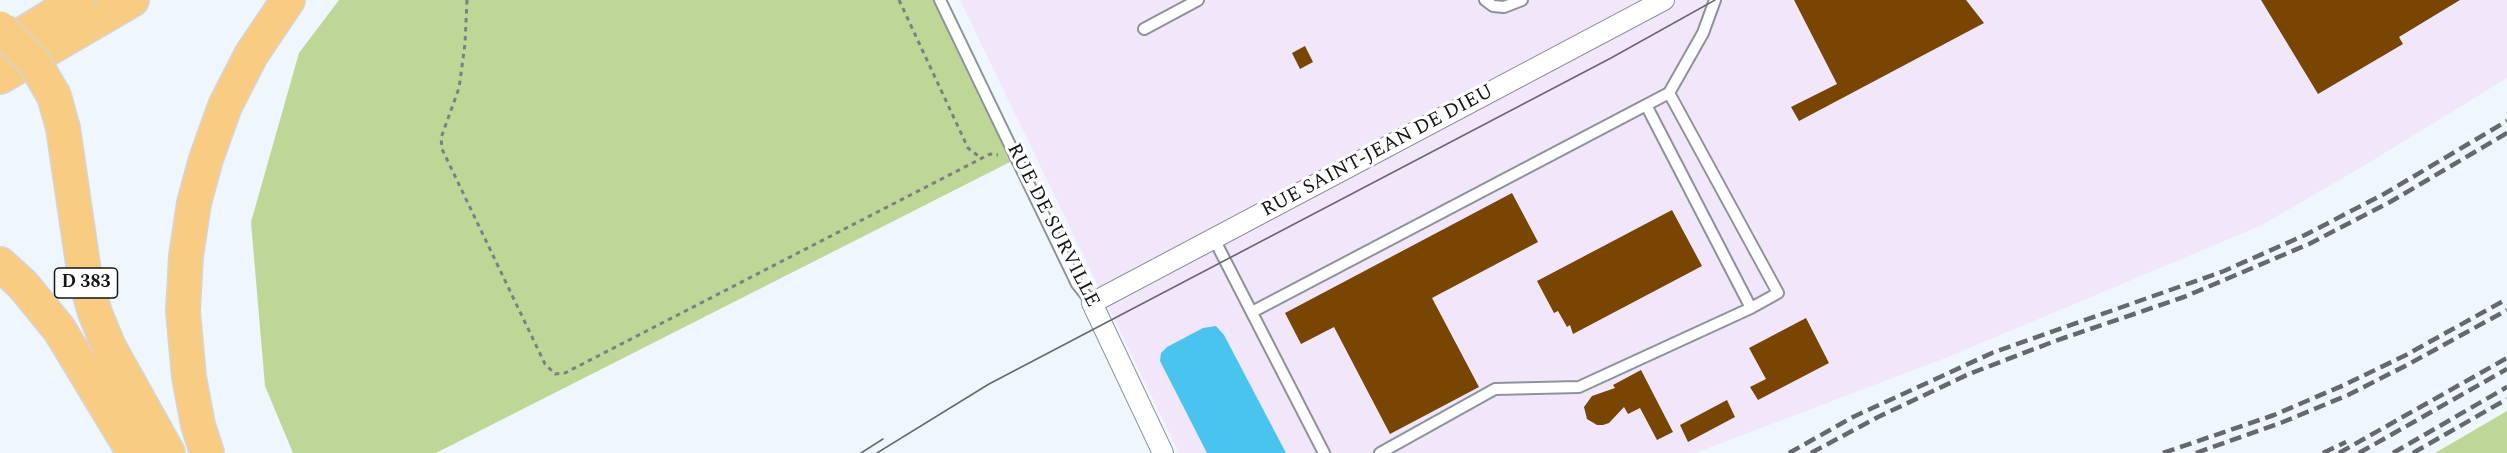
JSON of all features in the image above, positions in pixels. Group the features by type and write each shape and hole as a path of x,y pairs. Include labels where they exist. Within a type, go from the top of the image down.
{"highway":[{"path":"0,48 78,0"},
{"path":"0,77 132,0"},
{"path":"207,453 198,425 189,377 183,311 186,256 194,203 206,159 225,106 251,55 288,0"},
{"name":"D 383","path":"0,28 34,62 54,96 63,128 85,278 95,313 109,347 168,453"},
{"name":"D 383","path":"0,264 23,285 59,329 134,453"}],"street":[{"name":"RUE SAINT-JEAN DE DIEU","path":"1092,303 1664,0"},
{"name":"RUE DE SURVILLE","path":"1092,303 1163,453"}],"lane":[{"name":"RUE DE SURVILLE","path":"940,0 1077,284 1092,303"},
{"path":"1144,29 1198,0"},
{"path":"1485,0 1492,6 1504,7 1522,0"},
{"path":"1252,312 1669,93 1703,33 1715,0"},
{"path":"1380,453 1495,389 1579,387 1751,308 1778,293 1669,93"},
{"path":"1646,105 1751,308"},
{"path":"1214,239 1324,453"}],"path":[{"path":"467,0 465,44 459,88 441,138 442,148 545,364 555,374 565,374 981,159 968,148 899,0"}],"shaded area":[{"path":"960,0 2507,0 2507,78 2260,226 1948,357 1695,453 1179,453"}],"green space":[{"path":"339,0 937,0 1014,160 436,453 293,453 265,386 251,222 299,53"},
{"path":"2507,411 2507,453 2435,453"}],"water":[{"path":"1216,326 1224,335 1286,453 1207,453 1160,361 1161,353 1167,347 1203,328"}],"building":[{"path":"1794,0 1966,0 1984,23 1799,121 1791,107 1837,84"},
{"path":"2261,0 2460,0 2399,37 2403,44 2318,94"},
{"path":"1305,46 1313,62 1300,69 1292,53"},
{"path":"1512,193 1538,242 1432,298 1479,387 1390,434 1334,327 1301,344 1285,313"},
{"path":"1672,210 1702,266 1573,334 1570,325 1567,327 1558,311 1554,313 1537,281"},
{"path":"1806,318 1829,363 1758,400 1750,387 1766,379 1749,348"},
{"path":"1641,370 1673,432 1657,440 1640,408 1628,414 1624,407 1609,423 1603,425 1597,425 1587,419 1584,407 1592,396 1615,388 1613,385"},
{"path":"1727,400 1735,417 1688,442 1680,425"}],"tram line":[{"path":"877,453 989,384 1611,58 1715,0"},
{"path":"861,453 883,439"}],"railway":[{"path":"1789,453 1853,417 1992,353 2224,271 2305,235 2384,194 2507,121"},
{"path":"1811,453 1878,417 1969,374 2055,341 2184,297 2309,244 2390,202 2507,133"},
{"path":"2163,453 2274,415 2344,385 2406,355 2507,299"},
{"path":"2196,453 2283,422 2348,395 2507,310"},
{"path":"2339,453 2507,358"},
{"path":"2359,453 2507,369"},
{"path":"2393,453 2507,387"},
{"path":"2413,453 2507,399"},
{"path":"2323,453 2346,442"}]}
